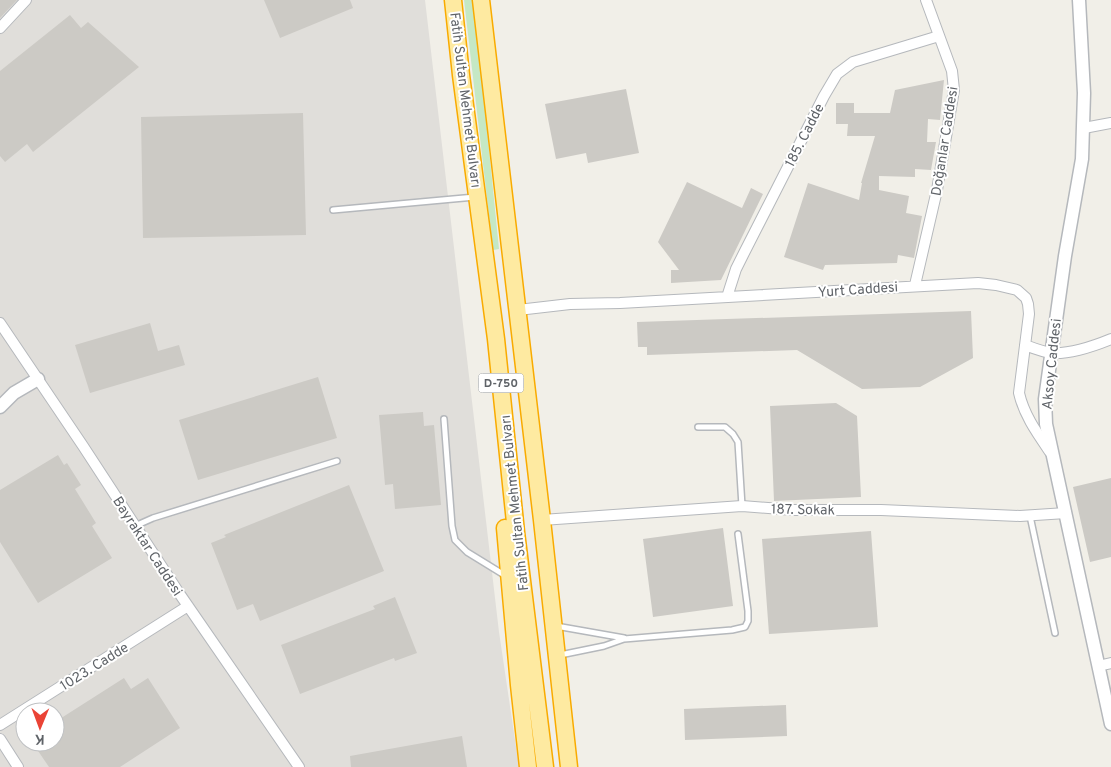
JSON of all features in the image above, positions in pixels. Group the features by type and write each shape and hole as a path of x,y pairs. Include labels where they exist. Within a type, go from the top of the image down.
{"highway":[{"name":"Fatih Sultan Mehmet Bulvarı","path":"453,0 461,75 496,339 531,668 545,767"},
{"name":"Fatih Sultan Mehmet Bulvarı","path":"481,0 569,767"},
{"path":"510,471 504,519 528,767"},
{"path":"562,703 574,767"}],"street":[{"path":"0,28 26,0"},
{"name":"Doğanlar Caddesi","path":"915,285 937,190 954,90 952,71 926,0"},
{"name":"Aksoy Caddesi","path":"1079,0 1084,67 1082,159 1065,256 1045,412 1066,514 1105,664 1111,724"},
{"name":"185. Cadde","path":"726,297 736,269 837,74 853,62 939,36"},
{"path":"1084,128 1111,123"},
{"name":"Yurt Caddesi","path":"518,310 570,304 726,297 915,285 996,284 1017,290 1026,298 1028,304 1025,345 1019,393 1025,413 1054,456"},
{"name":"Bayraktar Caddesi","path":"0,323 188,606 299,767"},
{"path":"1025,345 1052,353 1068,351 1111,339"},
{"path":"0,407 14,393 38,379"},
{"name":"187. Sokak","path":"542,520 742,506 793,510 881,510 1030,515 1066,514"},
{"name":"1023. Cadde","path":"0,725 188,606"},
{"path":"0,739 18,767"}],"lane":[{"path":"333,210 478,197"},
{"path":"444,419 452,526 455,540 467,552 509,577"},
{"path":"698,427 725,427 738,442 742,506"},
{"path":"135,526 153,518 337,461"},
{"path":"1030,515 1055,632"},
{"path":"557,656 604,646 624,639 732,630 745,627 748,621 748,611 738,534"},
{"path":"553,624 559,627 624,639"}],"shaded area":[{"path":"0,0 425,0 499,632 519,767 0,767"}],"green space":[{"path":"464,0 474,0 499,249 493,250"}],"building":[{"path":"0,0 17,0 0,18"},
{"path":"264,0 350,0 353,8 280,38"},
{"path":"70,15 81,28 88,22 139,67 33,152 27,144 5,162 0,156 0,71"},
{"path":"944,80 940,120 928,119 927,142 936,142 931,170 915,169 915,177 879,176 879,190 909,196 906,213 922,216 914,258 898,255 897,263 825,265 823,270 784,257 808,183 859,200 861,183 875,136 847,136 848,124 836,124 836,103 854,103 854,113 890,113 895,90"},
{"path":"626,89 639,153 588,163 586,153 556,159 545,104"},
{"path":"303,113 306,235 143,238 141,117"},
{"path":"687,182 742,208 751,188 763,194 721,280 671,283 671,270 679,270 658,242"},
{"path":"971,311 973,358 920,387 862,389 797,350 647,355 647,347 638,347 637,322"},
{"path":"150,323 158,351 179,345 185,365 90,393 75,345"},
{"path":"318,377 337,438 198,480 179,420"},
{"path":"836,403 857,416 861,497 774,501 770,406"},
{"path":"423,412 424,426 434,425 441,505 395,509 393,484 385,485 379,415"},
{"path":"58,455 64,465 67,463 81,485 75,489 96,523 92,526 112,558 38,603 0,542 0,490"},
{"path":"1111,478 1111,557 1090,562 1073,487"},
{"path":"349,485 384,571 260,621 253,604 237,610 211,543 226,537 224,535"},
{"path":"723,528 733,606 653,617 643,539"},
{"path":"871,531 878,627 769,634 762,539"},
{"path":"395,597 417,653 395,661 394,658 300,694 281,645 375,609 373,606"},
{"path":"124,678 131,689 148,678 180,728 120,767 49,767 39,752 65,752 65,716"},
{"path":"786,705 787,736 685,740 684,709"},
{"path":"462,736 467,767 351,767 350,756"}]}
